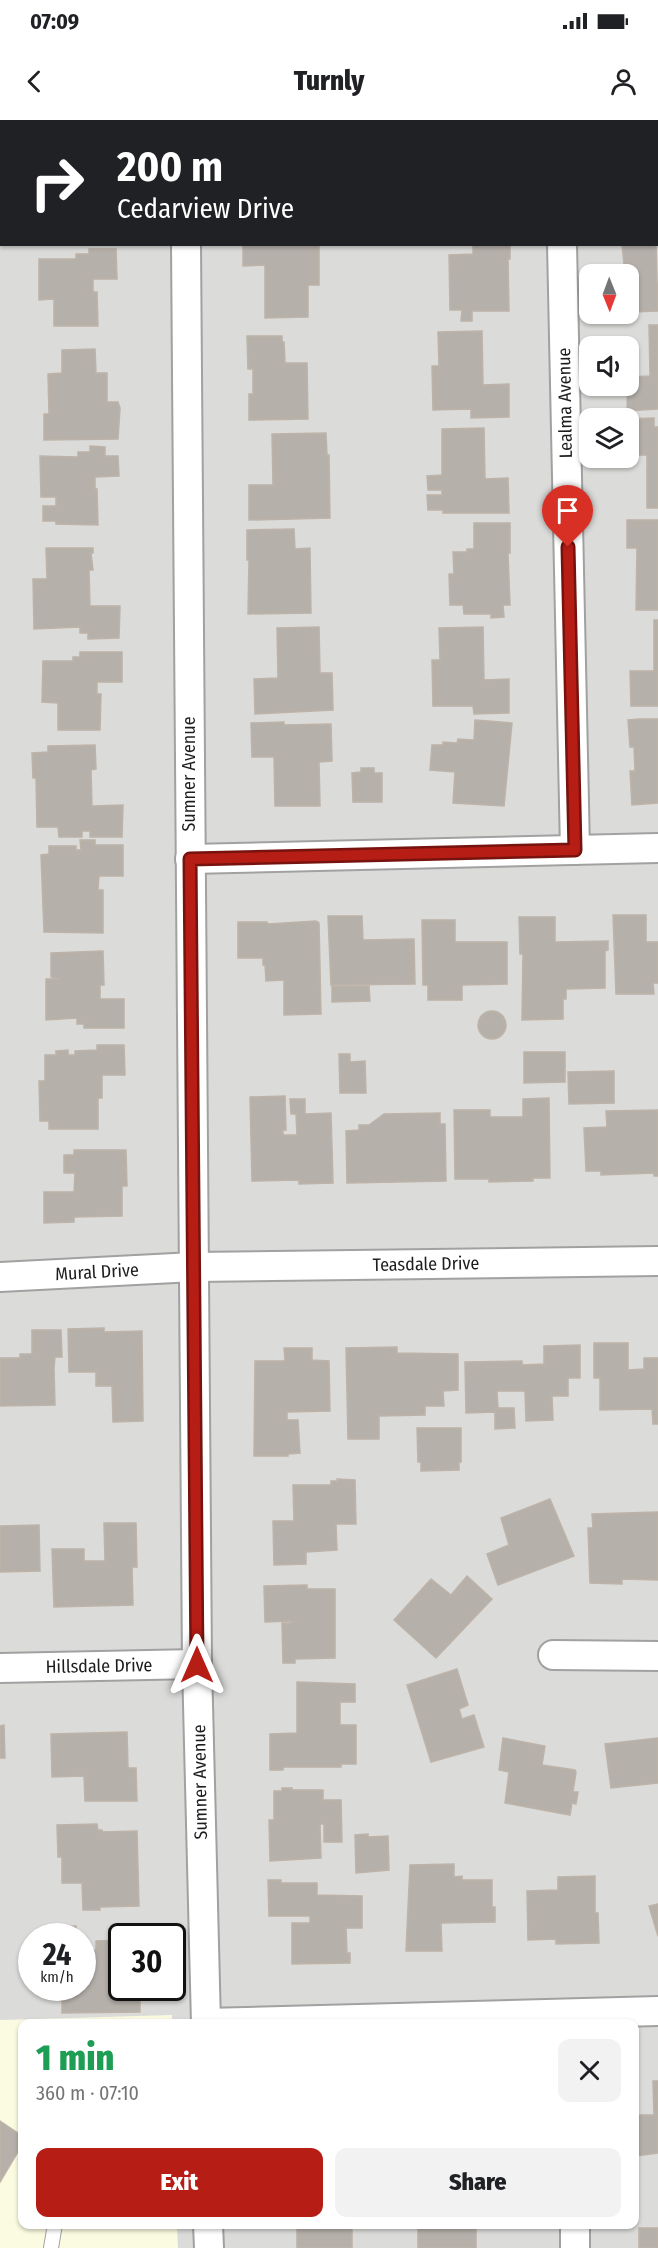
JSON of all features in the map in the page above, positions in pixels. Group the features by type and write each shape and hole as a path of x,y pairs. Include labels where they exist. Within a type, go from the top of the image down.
{"street":[{"name":"Sumner Avenue","path":"186,246 197,1665 206,2019"},
{"name":"Lealma Avenue","path":"562,246 575,850"},
{"path":"190,859 658,848"},
{"name":"Teasdale Drive","path":"194,1267 658,1261"},
{"name":"Mural Drive","path":"0,1277 194,1267"},
{"path":"553,1655 658,1656"},
{"name":"Hillsdale Drive","path":"0,1668 197,1665"},
{"path":"573,2019 658,2011"},
{"path":"208,2229 209,2248"},
{"path":"575,2229 575,2248"}],"lane":[{"path":"51,2248 54,2229"}],"shaded area":[{"path":"0,246 658,246 658,2248 0,2248"},
{"path":"172,2015 172,2019 34,2019"},
{"path":"18,2019 18,2229 177,2229 178,2248 0,2248 0,2020"}],"building":[{"path":"243,246 319,246 319,285 308,285 308,317 265,318 265,265 243,266"},
{"path":"473,246 510,246 509,311 472,311 472,321 461,321 462,310 450,310 449,255 473,254"},
{"path":"622,246 656,246 658,311 639,312 639,264 624,264"},
{"path":"89,249 116,249 117,279 93,279 93,292 97,292 98,326 54,326 54,299 39,300 39,259 76,259 76,254 89,254"},
{"path":"649,325 658,325 658,409 639,410 639,408 627,408 627,396 639,396 639,376 650,376"},
{"path":"482,331 483,385 509,384 509,417 471,418 471,409 433,410 432,366 439,366 438,332"},
{"path":"247,336 282,336 285,363 307,363 308,419 249,420 249,394 253,394 253,369 248,369"},
{"path":"95,349 96,373 107,373 107,402 118,402 120,408 118,439 44,440 44,414 49,414 48,374 62,373 62,350"},
{"path":"654,418 654,427 658,427 658,508 647,508 647,455 639,455 639,419"},
{"path":"484,428 485,479 508,478 509,513 443,513 443,510 428,510 427,495 442,495 442,490 428,490 427,476 442,475 442,429"},
{"path":"326,433 327,455 329,455 330,518 249,520 249,485 273,485 272,434"},
{"path":"90,446 105,447 105,456 118,456 119,476 95,477 98,525 56,524 56,521 43,521 43,506 56,506 56,497 41,497 40,456 78,457 78,452 90,452"},
{"path":"627,520 658,520 658,610 636,610 637,548 627,548"},
{"path":"474,523 510,523 510,553 508,553 510,605 503,605 504,617 491,618 491,614 464,614 463,605 450,605 449,574 454,574 453,552 467,552 467,549 474,549"},
{"path":"294,529 295,549 310,548 311,613 248,614 247,530"},
{"path":"46,548 93,548 93,553 91,553 93,570 89,570 90,606 120,606 119,638 88,639 88,633 80,633 80,627 34,629 33,579 47,579"},
{"path":"654,620 658,620 658,706 631,706 630,671 654,671"},
{"path":"319,627 320,673 332,673 333,710 255,714 254,679 278,678 277,628"},
{"path":"483,627 484,680 509,679 509,713 474,714 473,706 433,706 432,660 440,660 439,628"},
{"path":"80,652 122,652 122,682 97,682 97,694 101,694 100,730 58,730 58,703 42,702 43,661 73,661 73,657 80,657"},
{"path":"658,719 658,803 632,805 630,771 635,771 634,747 630,747 628,720"},
{"path":"475,720 512,723 504,806 453,803 455,772 430,770 432,745 443,745 443,742 457,743 458,739 474,740"},
{"path":"284,722 284,725 331,724 332,761 319,762 320,806 275,806 274,757 252,757 251,723"},
{"path":"95,745 96,769 91,770 92,806 123,805 122,837 90,837 90,831 82,831 82,837 59,837 58,827 37,827 36,778 33,778 32,753 48,752 48,746"},
{"path":"361,768 374,768 374,773 382,773 382,802 353,802 352,773 361,772"},
{"path":"80,840 95,840 95,845 123,845 123,876 99,876 98,890 103,890 103,933 44,932 41,855 49,854 49,846 76,846 76,850 81,850"},
{"path":"613,915 646,915 646,942 658,942 658,983 653,983 654,994 616,994"},
{"path":"328,916 362,916 363,940 414,939 415,984 331,985"},
{"path":"519,917 555,917 555,942 608,941 608,950 605,951 605,988 566,989 566,999 563,999 563,1019 522,1020 523,954 520,954"},
{"path":"422,920 455,920 455,942 507,942 507,984 462,985 462,1000 428,1000 428,985 423,985"},
{"path":"316,921 319,923 321,1014 284,1015 284,980 266,981 263,958 238,958 238,922 267,922 268,924"},
{"path":"103,951 104,985 100,985 100,999 124,999 124,1028 84,1028 84,1024 77,1024 77,1018 46,1020 46,979 60,979 51,977 51,953"},
{"path":"332,986 369,986 370,1001 332,1002"},
{"path":"492,1011 502,1015 506,1025 502,1035 492,1039 482,1035 478,1025 482,1015"},
{"path":"97,1045 124,1045 125,1075 102,1075 102,1098 98,1098 98,1129 49,1129 49,1121 40,1121 39,1081 45,1081 45,1055 56,1055 56,1051 68,1050 68,1055 75,1055 75,1051 97,1050"},
{"path":"524,1052 565,1052 565,1082 524,1083"},
{"path":"339,1054 350,1054 350,1062 365,1061 366,1093 340,1093"},
{"path":"614,1071 614,1103 569,1104 568,1072"},
{"path":"285,1096 286,1130 283,1130 283,1135 297,1135 296,1114 291,1114 290,1099 305,1099 305,1114 331,1113 333,1183 299,1184 299,1180 252,1181 250,1097"},
{"path":"549,1098 550,1178 533,1178 533,1181 489,1182 489,1179 455,1179 454,1110 490,1110 490,1117 523,1117 523,1099"},
{"path":"658,1110 658,1176 654,1176 654,1173 601,1175 601,1171 586,1171 584,1128 607,1127 606,1111"},
{"path":"440,1113 440,1124 445,1124 446,1181 347,1183 346,1131 359,1130 359,1125 369,1125 384,1114"},
{"path":"74,1150 126,1150 127,1186 122,1186 122,1216 74,1217 74,1222 44,1223 44,1192 74,1192 75,1173 64,1173 64,1155 74,1155"},
{"path":"104,1328 104,1332 142,1331 143,1421 113,1422 112,1386 96,1386 96,1372 69,1372 68,1329"},
{"path":"32,1330 61,1330 62,1357 55,1357 54,1368 55,1405 0,1406 0,1358 20,1358 20,1354 32,1354"},
{"path":"594,1343 628,1343 628,1370 644,1369 644,1358 658,1358 658,1424 653,1424 652,1409 600,1410 600,1378 594,1378"},
{"path":"580,1345 580,1378 568,1378 568,1396 552,1396 553,1420 526,1421 525,1391 497,1391 498,1408 514,1408 515,1428 495,1429 495,1412 466,1413 465,1362 522,1361 522,1365 544,1364 544,1346"},
{"path":"397,1347 397,1353 458,1354 458,1390 443,1391 444,1406 425,1406 425,1415 379,1416 379,1439 348,1439 346,1348"},
{"path":"284,1348 312,1348 312,1360 329,1361 330,1411 287,1412 287,1420 298,1420 300,1453 288,1454 288,1456 254,1456 255,1361 285,1361"},
{"path":"417,1428 461,1428 459,1470 421,1471 421,1462 418,1462"},
{"path":"337,1479 355,1480 356,1524 336,1524 337,1550 306,1552 306,1564 274,1565 273,1521 294,1521 293,1485 331,1485 331,1481 338,1481"},
{"path":"550,1499 574,1556 498,1585 487,1554 509,1545 501,1518"},
{"path":"658,1512 658,1580 622,1579 622,1584 590,1583 588,1528 593,1528 592,1514"},
{"path":"104,1523 136,1523 137,1567 132,1567 133,1605 54,1607 52,1549 84,1549 84,1561 105,1561"},
{"path":"39,1525 40,1571 0,1572 0,1526"},
{"path":"467,1576 492,1599 436,1658 394,1620 431,1579 451,1595"},
{"path":"307,1585 307,1589 335,1589 335,1658 295,1659 295,1663 283,1663 282,1623 291,1623 291,1621 265,1622 264,1586"},
{"path":"457,1669 468,1705 459,1709 462,1719 474,1715 484,1747 431,1762 407,1685"},
{"path":"297,1682 355,1684 355,1702 340,1702 340,1725 356,1725 356,1764 341,1764 341,1767 283,1767 283,1770 270,1770 270,1734 297,1733"},
{"path":"4,1725 5,1758 0,1758 0,1726"},
{"path":"127,1732 128,1768 136,1768 137,1801 85,1801 84,1776 52,1777 51,1734"},
{"path":"503,1738 545,1746 542,1765 575,1770 573,1792 578,1792 576,1804 572,1803 570,1815 505,1803 509,1772 499,1770"},
{"path":"658,1738 658,1783 611,1788 605,1744"},
{"path":"282,1788 323,1790 323,1800 341,1800 342,1842 324,1842 324,1824 320,1824 321,1858 270,1861 269,1820 274,1820 274,1791 282,1791"},
{"path":"97,1824 98,1830 102,1832 137,1831 139,1906 83,1910 82,1883 62,1883 62,1857 58,1857 57,1825"},
{"path":"368,1834 368,1837 388,1836 389,1870 356,1873 355,1835"},
{"path":"454,1864 454,1877 462,1876 462,1880 492,1880 492,1907 495,1907 495,1922 441,1923 442,1951 406,1951 410,1865"},
{"path":"595,1876 595,1913 598,1913 599,1943 556,1944 556,1939 528,1940 527,1891 558,1890 558,1877"},
{"path":"268,1880 281,1880 281,1883 317,1883 317,1895 362,1896 362,1928 346,1928 347,1953 350,1953 350,1963 292,1964 292,1923 310,1923 310,1916 269,1916"},
{"path":"658,1904 658,1936 649,1906"},
{"path":"96,1941 108,1941 108,2001 140,2001 140,2012 62,2013 62,2001 96,2001"},
{"path":"653,2081 658,2081 658,2153 639,2156 639,2115 654,2115"},
{"path":"0,2121 18,2133 18,2152 0,2182"},
{"path":"639,2228 658,2228 658,2248 639,2248"},
{"path":"297,2229 352,2229 352,2248 297,2248"},
{"path":"418,2229 476,2229 476,2248 418,2248"}],"route":[{"path":"197,1665 190,859 575,850 568,547"}]}
